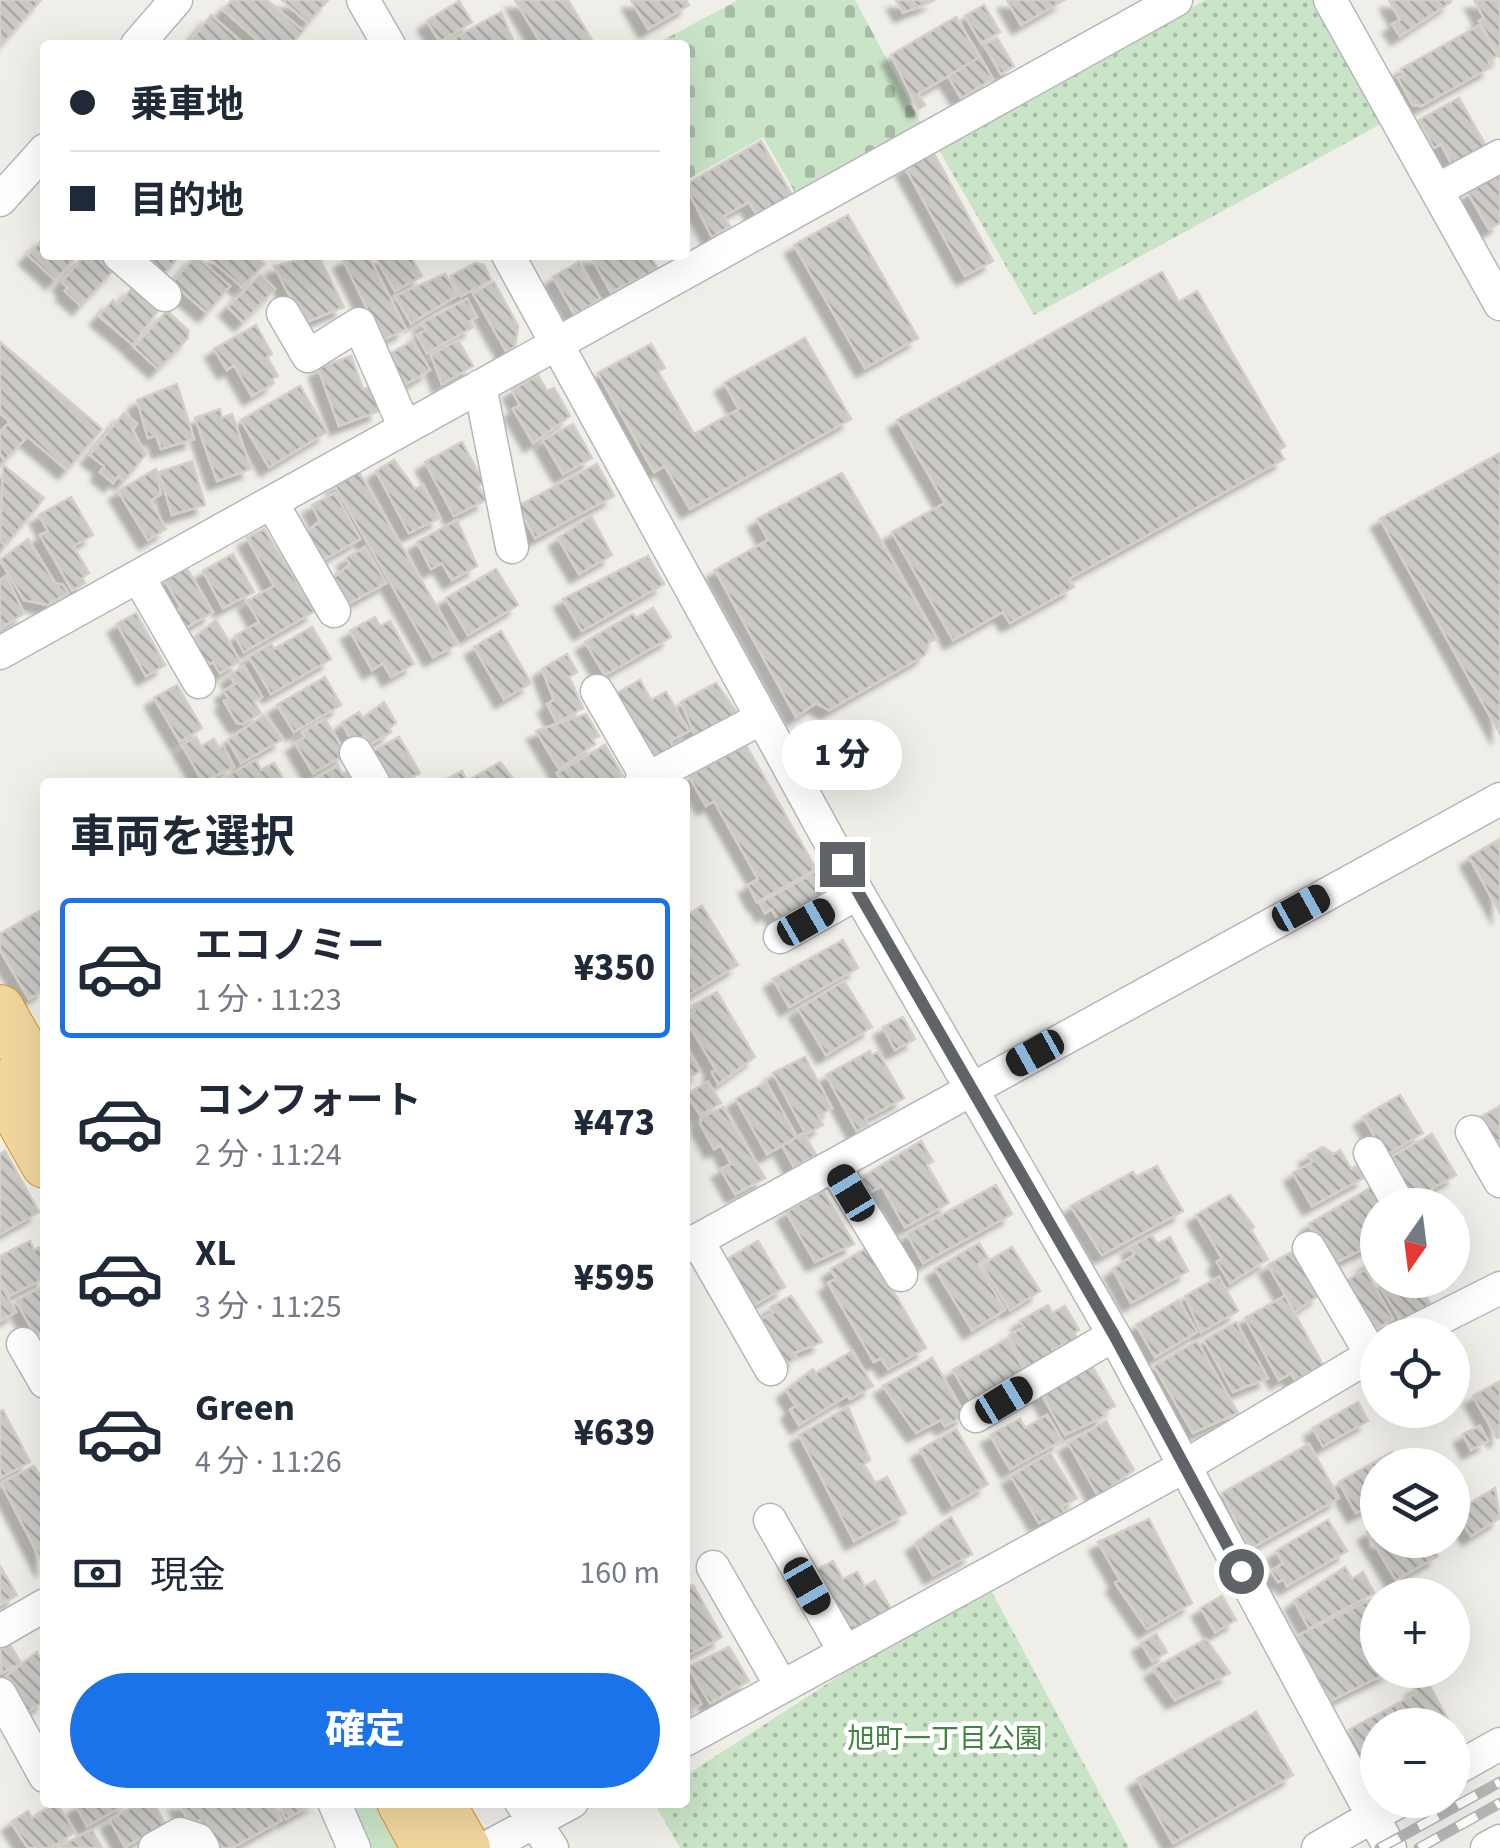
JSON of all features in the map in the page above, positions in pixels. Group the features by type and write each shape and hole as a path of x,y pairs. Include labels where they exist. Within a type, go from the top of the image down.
{"highway":[{"path":"0,1008 22,1120"},
{"path":"404,1808 426,1848"},
{"path":"443,1808 466,1848"}],"street":[{"path":"141,40 176,0"},
{"path":"363,0 386,40"},
{"path":"0,653 1176,0"},
{"path":"1330,0 1500,304"},
{"path":"1438,190 1500,156"},
{"path":"0,200 38,172"},
{"path":"124,260 165,294"},
{"path":"511,260 858,893 1114,1335 1360,1794"},
{"path":"283,313 308,356 359,324 406,428"},
{"path":"480,386 512,547"},
{"path":"272,503 334,612"},
{"path":"138,578 198,682"},
{"path":"597,691 643,778"},
{"path":"651,778 762,718"},
{"path":"356,753 370,778"},
{"path":"771,1369 691,1243 1500,799"},
{"path":"780,937 858,893"},
{"path":"1472,1132 1500,1181"},
{"path":"1370,1153 1390,1188"},
{"path":"834,1166 901,1275"},
{"path":"1309,1248 1360,1330"},
{"path":"1470,1295 1497,1296"},
{"path":"1424,1318 1445,1298"},
{"path":"976,1416 1114,1335"},
{"path":"690,1737 1185,1466 1360,1360"},
{"path":"770,1520 845,1652"},
{"path":"713,1567 782,1687"},
{"path":"0,1630 40,1609"},
{"path":"0,1694 40,1767"},
{"path":"1470,1761 1500,1744"},
{"path":"337,1808 354,1848"},
{"path":"486,1848 562,1808"},
{"path":"1318,1848 1369,1818"},
{"path":"1373,1818 1390,1848"},
{"path":"154,1848 180,1834 198,1840 202,1848"},
{"path":"1487,1848 1500,1841"}],"green space":[{"path":"738,0 855,0 921,123 796,194 763,137 690,178 690,40 663,40"},
{"path":"1205,0 1313,0 1386,121 1034,315 939,150"},
{"name":"旭町一丁目公園","path":"986,1581 1129,1848 680,1848 657,1808 690,1808 690,1773"},
{"path":"346,1808 382,1808 404,1848 364,1848"}],"building":[{"path":"0,0 41,0 0,47"},
{"path":"232,0 267,0 303,31 295,40 257,40 223,10"},
{"path":"282,0 328,0 308,23"},
{"path":"515,0 568,0 592,40 539,40"},
{"path":"631,0 686,0 689,5 648,29"},
{"path":"896,0 935,0 903,13"},
{"path":"1007,0 1064,0 1021,25"},
{"path":"1389,0 1451,2 1400,36 1392,24 1400,20"},
{"path":"1474,0 1500,0 1500,57 1479,21 1484,18"},
{"path":"459,1 472,22 439,40 427,21"},
{"path":"984,5 1000,32 981,43 965,16"},
{"path":"501,12 513,40 451,40"},
{"path":"211,15 239,40 191,40"},
{"path":"956,17 980,57 918,94 925,105 918,109 891,55"},
{"path":"1480,25 1497,56 1488,61 1491,67 1421,106 1413,105 1398,78 1404,75 1401,69"},
{"path":"997,38 1014,66 1001,74 984,45"},
{"path":"980,57 993,79 961,98 948,76"},
{"path":"1459,98 1487,148 1453,166 1441,144 1434,148 1419,120"},
{"path":"761,141 792,195 757,215 749,202 724,216 730,226 712,237 690,195 690,182"},
{"path":"933,152 993,261 965,276 905,167"},
{"path":"1500,174 1500,223 1489,229 1468,193"},
{"path":"848,215 918,338 865,368 794,245"},
{"path":"40,242 40,260 73,260 55,280 28,255"},
{"path":"81,260 106,260 115,268 81,306 65,291 68,288 62,282"},
{"path":"148,260 176,260 164,274"},
{"path":"192,260 201,260 230,286 207,313 172,283"},
{"path":"211,260 259,260 264,264 242,287"},
{"path":"320,260 344,307 304,323 274,266"},
{"path":"343,260 371,260 406,329 383,340"},
{"path":"377,260 413,260 422,276 395,291"},
{"path":"593,260 653,260 658,269 611,292"},
{"path":"579,262 600,299 575,315 553,277"},
{"path":"475,263 484,265 491,280 461,296 451,276"},
{"path":"1162,272 1179,302 1197,291 1285,446 1279,450 1284,459 1069,579 1074,587 1010,623 1003,612 953,640 892,532 945,503 897,420"},
{"path":"445,274 458,295 411,323 395,296"},
{"path":"260,275 275,289 243,322 228,307"},
{"path":"494,282 518,326 515,347 506,351 473,293"},
{"path":"133,287 159,309 133,345 99,316 113,300 118,305"},
{"path":"467,299 477,317 470,321 473,327 427,353 417,335 426,330 422,323"},
{"path":"167,311 188,330 188,338 158,369 134,347"},
{"path":"256,325 272,354 267,357 278,376 272,379 274,383 252,396 234,365 227,370 214,349"},
{"path":"805,338 851,419 690,509 665,466 654,472 598,373 651,344 665,368 658,371 694,434 739,409 724,383"},
{"path":"458,340 473,366 442,384 431,355"},
{"path":"413,341 430,370 399,388 382,358"},
{"path":"0,342 102,429 67,470 0,413"},
{"path":"351,356 363,389 370,387 379,411 339,426 318,368"},
{"path":"538,375 547,391 554,388 570,416 533,443 513,409 520,405 512,390"},
{"path":"177,384 194,439 161,449 156,435 148,438 137,400"},
{"path":"300,386 327,432 269,467 241,420"},
{"path":"220,409 222,418 232,414 251,469 217,481 195,418"},
{"path":"124,413 137,424 132,430 146,454 124,481 118,476 113,483 100,472 104,466 90,455"},
{"path":"8,424 25,439 5,460 0,455 0,432"},
{"path":"573,424 592,458 563,474 543,440"},
{"path":"462,442 484,483 478,486 486,500 454,516 425,462"},
{"path":"1500,453 1500,734 1380,519"},
{"path":"394,460 415,489 423,485 440,518 409,533 376,471"},
{"path":"192,461 205,505 172,515 159,472"},
{"path":"597,464 614,496 535,538 518,506"},
{"path":"3,465 44,498 6,545 0,541"},
{"path":"156,469 161,494 150,501 166,529 148,540 118,491"},
{"path":"359,472 458,644 433,657 335,486"},
{"path":"842,473 937,639 929,642 925,655 829,710 816,703 796,717 715,570 768,540 757,519"},
{"path":"335,493 360,539 323,560 307,532 320,521 312,505"},
{"path":"71,497 93,535 73,546 89,573 82,578 85,583 72,590 40,535 48,531 39,515"},
{"path":"591,516 612,555 579,574 558,538"},
{"path":"457,520 477,566 452,580 442,563 431,569 417,542"},
{"path":"264,529 315,611 244,652 235,636 259,622 247,601 274,586 247,538"},
{"path":"28,539 55,583 63,585 68,593 47,605 24,600 0,560"},
{"path":"365,547 386,583 348,604 333,578 350,564 346,558"},
{"path":"233,554 254,592 223,608 203,571"},
{"path":"648,556 664,584 582,631 563,599"},
{"path":"186,567 213,612 182,630 172,613 181,608 165,580"},
{"path":"496,569 518,605 468,635 446,598"},
{"path":"6,576 24,613 0,629 0,580"},
{"path":"653,608 671,637 605,675 585,642 633,614 636,618"},
{"path":"136,613 165,665 146,676 117,624"},
{"path":"375,617 380,626 390,621 414,664 391,677 383,663 372,670 350,631"},
{"path":"216,620 240,661 220,673 213,662 204,667 189,642"},
{"path":"312,627 331,659 271,694 249,657 271,644 274,649"},
{"path":"501,631 531,683 504,699 474,647"},
{"path":"567,654 577,672 569,677 583,708 557,723 547,704 554,700 542,669"},
{"path":"244,666 262,697 254,702 261,713 243,724 237,723 224,701 229,699 224,691 235,684 230,675"},
{"path":"325,677 341,705 294,732 277,705"},
{"path":"640,680 651,700 666,692 689,731 670,741 675,750 655,762 616,694"},
{"path":"716,683 738,714 696,738 681,702"},
{"path":"177,685 202,728 180,742 154,698"},
{"path":"384,702 396,723 389,728 391,732 369,745 364,736 353,743 342,723 359,712 363,718"},
{"path":"586,714 599,736 592,739 595,744 559,769 536,731"},
{"path":"264,715 283,739 241,763 228,740"},
{"path":"325,719 346,754 313,773 295,743 305,737 302,732"},
{"path":"196,737 201,746 214,739 219,748 223,746 234,767 211,778 201,778 182,745"},
{"path":"399,737 420,773 411,778 384,778 370,753"},
{"path":"605,745 623,776 560,778 557,773"},
{"path":"746,745 816,869 757,902 748,885 758,879 714,801 706,806 689,776"},
{"path":"256,760 261,770 274,763 283,778 223,778"},
{"path":"500,762 513,778 472,778"},
{"path":"338,766 342,774 351,769 356,778 316,778"},
{"path":"1500,839 1500,913 1469,857"},
{"path":"816,872 827,892 777,919 772,909 765,913 760,903"},
{"path":"702,906 738,965 690,994 690,913"},
{"path":"40,911 40,992 29,999 0,950 0,934"},
{"path":"843,940 858,968 789,1007 773,979"},
{"path":"844,981 872,1027 826,1055 798,1009"},
{"path":"717,992 755,1057 718,1084 712,1072 716,1070 690,1026 690,1014 695,1011 692,1006"},
{"path":"903,1017 915,1039 895,1050 883,1027"},
{"path":"870,1051 872,1055 878,1052 904,1098 865,1119 868,1125 857,1131 826,1075"},
{"path":"690,1054 700,1071 690,1077"},
{"path":"805,1057 832,1108 818,1116 823,1125 806,1134 773,1073"},
{"path":"708,1082 721,1103 700,1115 690,1092"},
{"path":"766,1082 797,1137 767,1154 736,1099"},
{"path":"1400,1095 1423,1133 1386,1155 1363,1117"},
{"path":"1500,1106 1500,1149 1481,1117"},
{"path":"723,1107 765,1178 735,1194 721,1169 731,1164 721,1145 714,1149 701,1125 701,1118"},
{"path":"804,1133 816,1155 794,1167 782,1145"},
{"path":"1432,1134 1456,1175 1433,1188 1403,1188 1387,1159"},
{"path":"921,1141 933,1161 927,1165 949,1203 905,1227 882,1186 869,1193 861,1178"},
{"path":"1323,1147 1334,1154 1340,1150 1351,1169 1358,1165 1365,1177 1312,1206 1293,1173 1312,1162 1308,1155"},
{"path":"5,1151 39,1212 0,1234 0,1154"},
{"path":"1157,1166 1183,1211 1102,1255 1071,1206 1133,1172 1136,1177"},
{"path":"996,1185 1012,1214 923,1263 907,1234"},
{"path":"823,1191 854,1244 815,1262 786,1212"},
{"path":"1360,1194 1360,1251 1332,1264 1309,1224"},
{"path":"1230,1195 1254,1227 1251,1230 1268,1259 1230,1283 1217,1262 1222,1258 1196,1215"},
{"path":"1152,1235 1157,1244 1170,1237 1188,1271 1131,1303 1113,1269 1135,1254 1130,1247"},
{"path":"30,1241 34,1250 40,1247 40,1280 9,1296 0,1278 0,1256"},
{"path":"758,1241 785,1287 749,1308 722,1262"},
{"path":"979,1243 988,1258 978,1264 1005,1310 972,1330 935,1269"},
{"path":"868,1247 926,1348 888,1369 881,1358 874,1362 828,1283 836,1279 831,1269"},
{"path":"1012,1247 1040,1291 1010,1310 982,1265"},
{"path":"1299,1248 1320,1294 1295,1312 1268,1265"},
{"path":"1360,1273 1360,1298 1381,1298 1392,1318 1363,1318 1343,1283"},
{"path":"1219,1277 1238,1311 1201,1332 1185,1296"},
{"path":"0,1283 16,1312 0,1321"},
{"path":"40,1288 40,1334 36,1336 16,1301"},
{"path":"791,1296 822,1342 794,1353 797,1358 782,1367 760,1320 773,1313 770,1307"},
{"path":"1285,1296 1323,1365 1295,1380 1291,1373 1279,1380 1245,1318"},
{"path":"1387,1298 1428,1298 1430,1304 1408,1318 1400,1318"},
{"path":"1179,1300 1197,1332 1155,1357 1136,1325"},
{"path":"1048,1305 1052,1313 1065,1306 1079,1330 1074,1333 1079,1341 1052,1350 1054,1355 1027,1369 1009,1335 1024,1327 1020,1321"},
{"path":"1236,1322 1268,1378 1233,1392 1204,1340"},
{"path":"1007,1339 1024,1370 971,1401 953,1370"},
{"path":"1197,1341 1238,1413 1193,1433 1154,1366"},
{"path":"852,1351 873,1386 850,1399 848,1395 799,1425 790,1410 796,1406 786,1390 813,1369 816,1373"},
{"path":"932,1358 965,1415 945,1426 941,1420 916,1433 883,1386"},
{"path":"1089,1361 1115,1406 1103,1412 1105,1416 1065,1435 1039,1390"},
{"path":"1500,1381 1500,1437 1497,1438 1473,1396"},
{"path":"1358,1402 1360,1406 1360,1425 1323,1446 1313,1428"},
{"path":"848,1407 870,1460 864,1464 875,1483 887,1477 906,1513 854,1541 799,1435"},
{"path":"3,1410 30,1462 0,1478 0,1411"},
{"path":"1047,1415 1062,1440 1010,1469 990,1435 1020,1419 1025,1428"},
{"path":"1106,1421 1134,1470 1098,1496 1068,1443"},
{"path":"1480,1426 1488,1441 1471,1450 1463,1434"},
{"path":"956,1429 988,1484 952,1505 920,1450"},
{"path":"1309,1444 1339,1498 1250,1549 1222,1493"},
{"path":"1050,1453 1077,1498 1061,1507 1064,1513 1039,1523 1011,1476"},
{"path":"34,1466 40,1476 40,1558 1,1483"},
{"path":"1360,1470 1360,1511 1356,1513 1339,1482"},
{"path":"1495,1488 1500,1518 1471,1536 1470,1503"},
{"path":"951,1517 972,1554 933,1575 915,1543"},
{"path":"1149,1519 1192,1603 1147,1629 1115,1583 1120,1580 1098,1542"},
{"path":"1328,1520 1347,1551 1287,1586 1283,1579 1278,1582 1271,1571 1283,1563 1276,1551"},
{"path":"1383,1558 1434,1558 1400,1578 1395,1578"},
{"path":"833,1561 843,1579 857,1572 865,1586 875,1581 892,1611 858,1630 854,1623 842,1630 810,1573"},
{"path":"0,1566 17,1595 0,1605"},
{"path":"1345,1567 1352,1579 1363,1572 1366,1578 1360,1578 1360,1601 1309,1628 1294,1601"},
{"path":"693,1585 722,1637 690,1654"},
{"path":"1222,1596 1236,1620 1215,1632 1201,1608"},
{"path":"1360,1605 1360,1686 1330,1701 1295,1637"},
{"path":"1156,1634 1167,1652 1152,1661 1141,1643"},
{"path":"1206,1639 1230,1673 1175,1700 1153,1669"},
{"path":"9,1643 21,1663 2,1673 0,1649"},
{"path":"729,1647 749,1681 710,1703 690,1666"},
{"path":"37,1652 40,1704 27,1712 6,1676"},
{"path":"690,1685 701,1704 690,1710"},
{"path":"1414,1688 1431,1688 1442,1708 1389,1708 1417,1693"},
{"path":"1256,1712 1293,1775 1173,1843 1137,1779"},
{"path":"1360,1724 1360,1749 1349,1730"},
{"path":"47,1808 60,1808 75,1832 51,1848 28,1848 11,1822 28,1811 32,1818"},
{"path":"77,1808 119,1808 87,1826"},
{"path":"131,1808 156,1808 165,1824 125,1847 110,1820"},
{"path":"181,1808 275,1808 282,1820 232,1848 216,1848 200,1820 191,1825"},
{"path":"280,1808 305,1808 286,1819"},
{"path":"92,1830 102,1848 57,1848"}],"railway":[{"path":"1380,1848 1500,1782"},
{"path":"1419,1848 1500,1803"}],"route":[{"path":"842,864 969,1090 1114,1335 1241,1571"}]}
